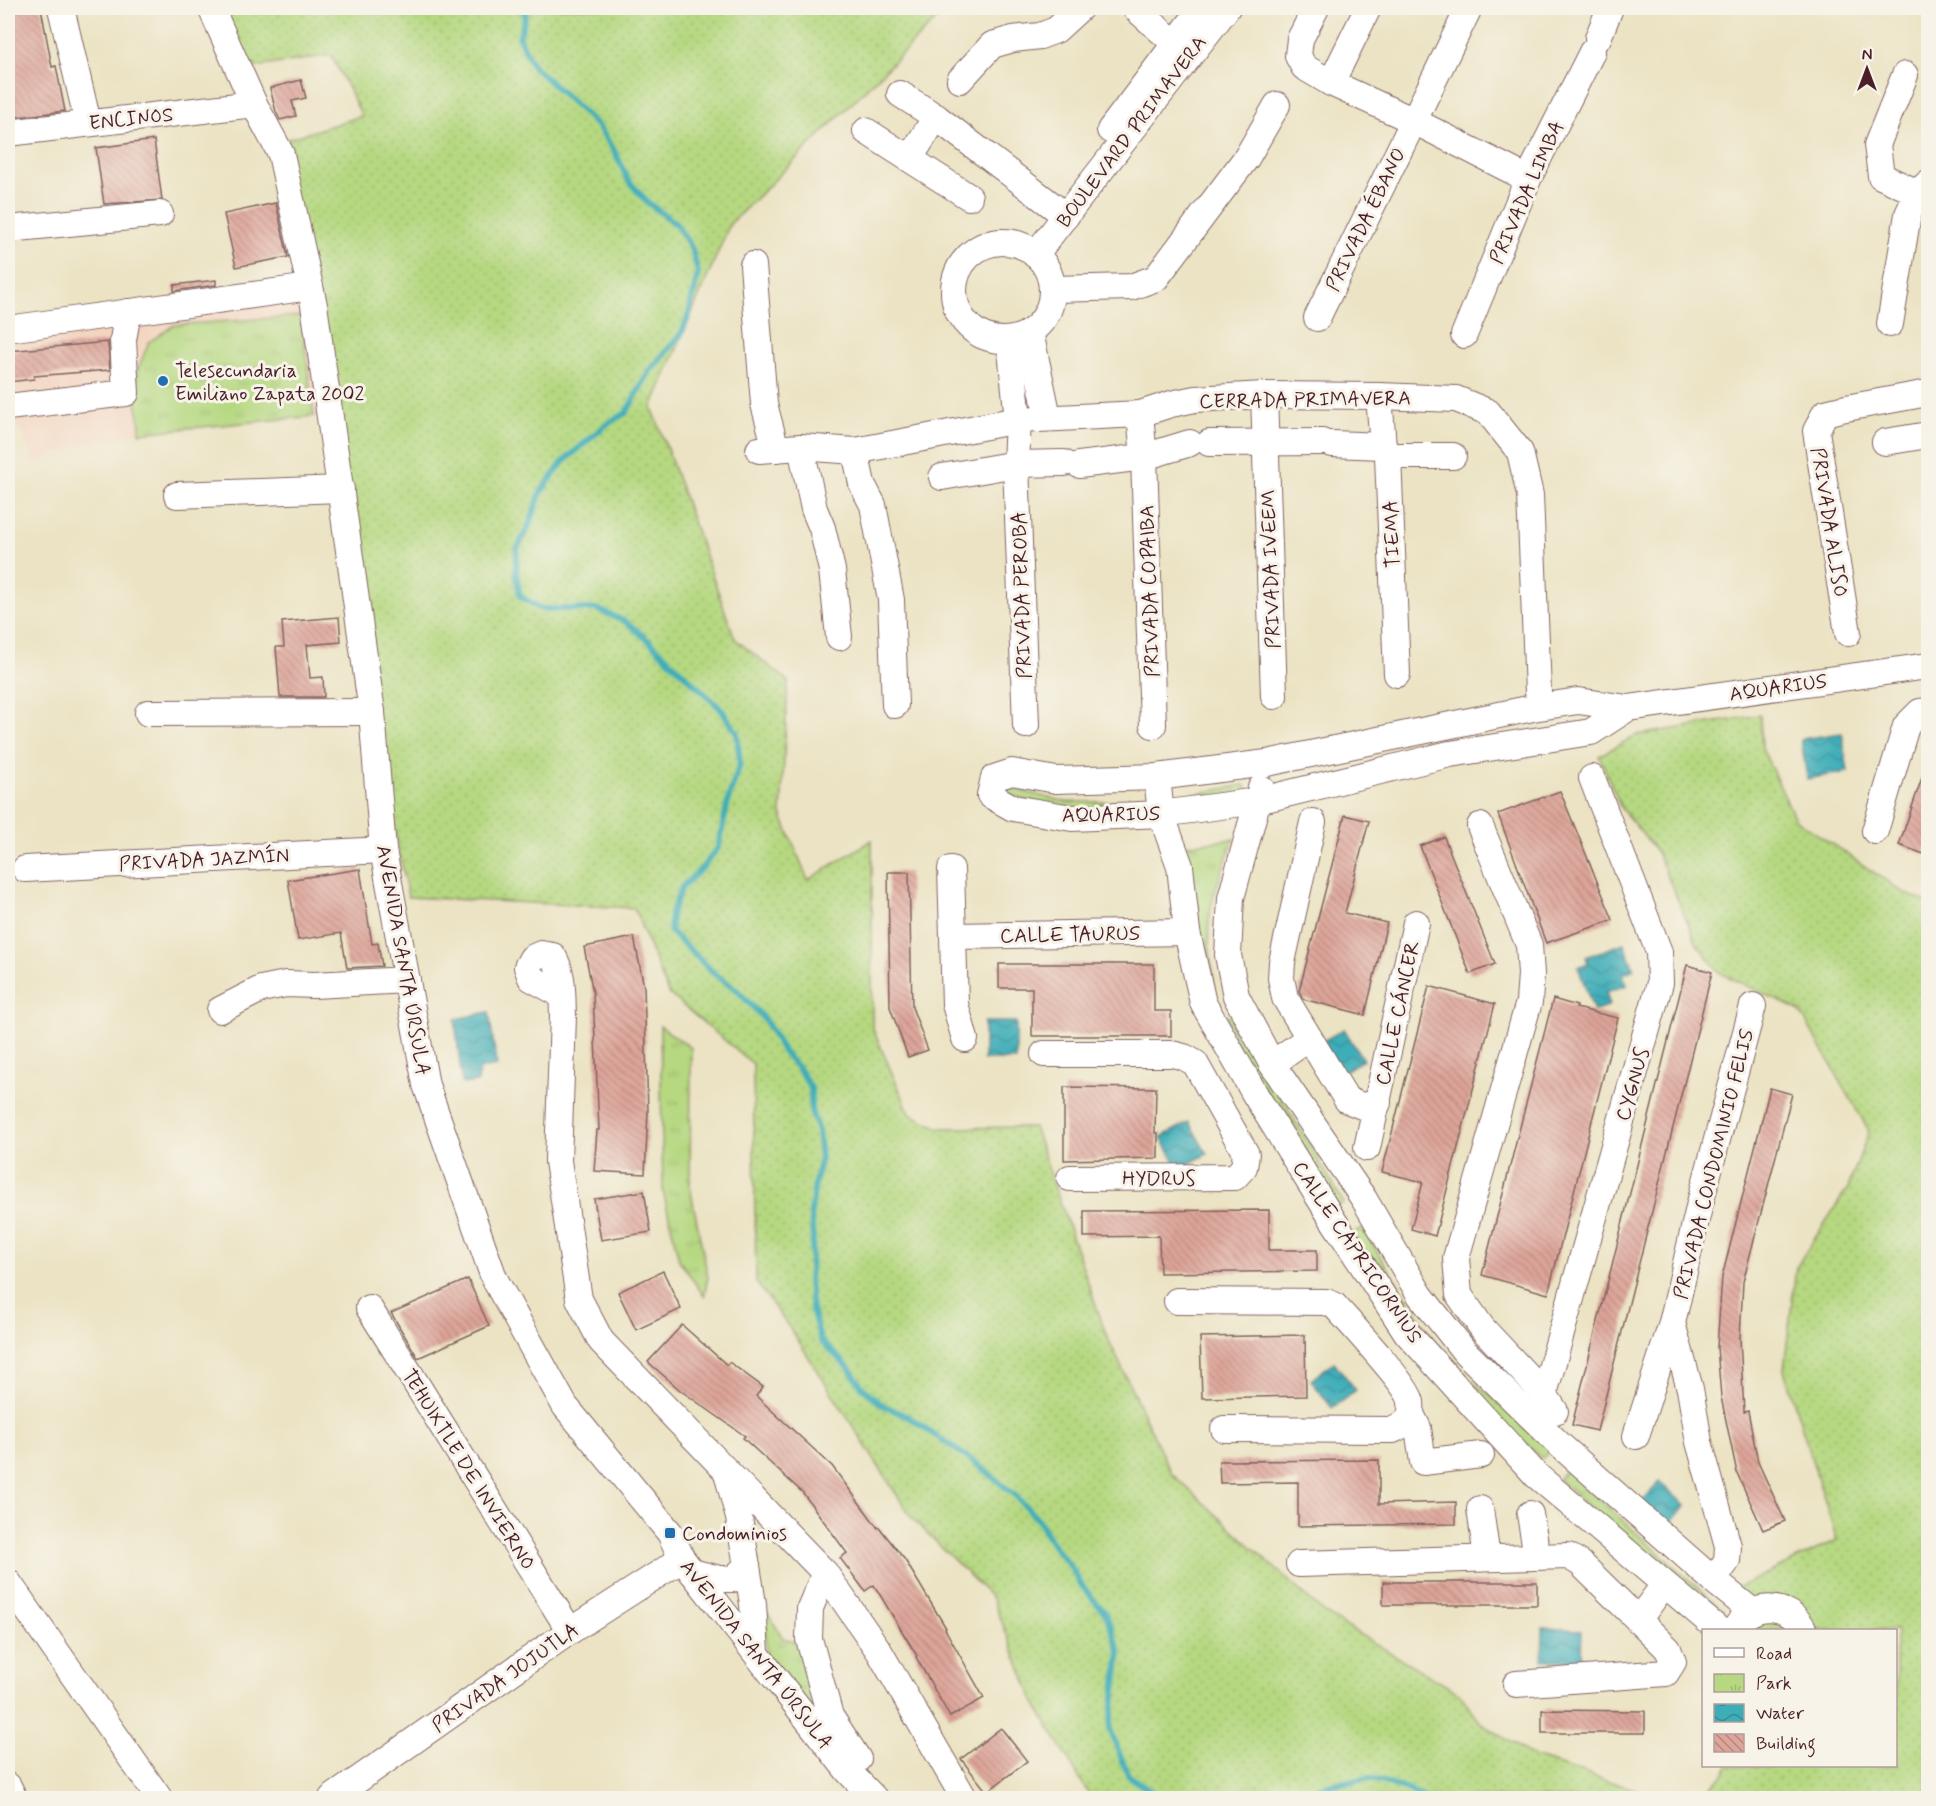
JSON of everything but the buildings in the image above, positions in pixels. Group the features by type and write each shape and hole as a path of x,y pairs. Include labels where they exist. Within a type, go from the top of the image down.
{"street":[{"path":"60,8 88,123"},
{"name":"AVENIDA SANTA ÚRSULA","path":"211,8 254,104 281,154 314,305 372,712 383,850 426,1085 494,1278 565,1406 670,1533 687,1566 848,1772 874,1798"},
{"path":"960,80 992,45 1013,39 1040,36 1056,30 1080,8"},
{"path":"1135,8 1182,48"},
{"name":"BOULEVARD PRIMAVERA","path":"1029,251 1182,48 1202,8"},
{"name":"BOULEVARD PRIMAVERA","path":"1182,48 1227,8"},
{"path":"1316,8 1300,39 1298,56 1304,67 1331,83 1414,121 1528,179"},
{"path":"1331,83 1368,8"},
{"name":"PRIVADA ÉBANO","path":"1317,318 1469,8"},
{"name":"PRIVADA LIMBA","path":"1464,335 1528,179 1595,45 1610,8"},
{"path":"1890,324 1908,214 1923,188 1881,176 1877,146 1905,75"},
{"path":"900,94 936,117 1060,211"},
{"name":"ENCINOS","path":"8,133 254,104"},
{"path":"1053,289 1131,288 1156,278 1247,157 1276,105"},
{"path":"910,158 936,117"},
{"path":"866,131 969,197"},
{"path":"8,229 160,214"},
{"path":"993,243 1012,243 1029,251 1044,264 1053,289 1051,305 1041,324 1020,336 1003,341 982,337 965,324 955,306 953,285 961,264 980,247 993,243"},
{"name":"CERRADA PRIMAVERA","path":"753,265 768,450 801,447 855,451 1018,420 1140,414 1195,399 1264,395 1456,399 1488,412 1520,452 1530,495 1538,692"},
{"path":"8,329 309,287"},
{"path":"8,407 126,393 123,340 128,312"},
{"path":"1020,336 1048,417"},
{"path":"1018,420 1020,336"},
{"path":"1926,393 1929,420"},
{"name":"PRIVADA ALISO","path":"1848,633 1816,431 1825,413 1926,393"},
{"name":"PRIVADA IVEEM","path":"1264,395 1274,696"},
{"name":"TIEMA","path":"1379,396 1386,451 1397,674"},
{"name":"PRIVADA COPAIBA","path":"1140,414 1144,457 1153,725"},
{"name":"PRIVADA PEROBA","path":"1018,420 1016,464 1026,725"},
{"path":"1885,442 1929,435"},
{"path":"942,477 1016,464 1072,464 1144,457 1199,443 1265,441 1327,443 1386,451 1453,456"},
{"path":"801,447 814,508 822,528 832,570 839,637"},
{"path":"855,451 862,484 873,505 891,600 894,705"},
{"path":"177,495 341,489"},
{"name":"AQUARIUS","path":"1628,708 1591,732 1450,754 1257,801 1161,814 1072,818 1013,808 990,795 994,778 1012,772 1056,780 1157,777 1267,764 1533,708 1578,701 1628,708 1929,666"},
{"path":"1875,831 1906,726 1920,712 1929,711"},
{"path":"148,713 372,712"},
{"name":"CALLE CAPRICORNIUS","path":"1267,764 1231,898 1228,955 1236,996 1272,1064 1364,1199 1420,1295 1465,1352 1562,1446 1713,1580 1753,1612"},
{"name":"CALLE CAPRICORNIUS","path":"1157,777 1161,814 1180,866 1187,932 1203,1003 1256,1096 1407,1333 1536,1475 1718,1629"},
{"name":"CYGNUS","path":"1480,826 1528,945 1531,974 1528,1002 1456,1258 1459,1294 1483,1329 1549,1402 1660,982 1659,952 1592,778"},
{"name":"CALLE CÁNCER","path":"1313,822 1282,962 1281,978 1285,998 1347,1100 1362,1106 1378,1103"},
{"name":"PRIVADA JAZMÍN","path":"26,869 383,850"},
{"path":"951,869 955,1004 965,1039"},
{"name":"CALLE CÁNCER","path":"1367,1148 1416,923"},
{"name":"CALLE TAURUS","path":"954,936 1187,932"},
{"path":"220,1010 261,989 286,984 314,985 407,980"},
{"path":"562,994 558,1161 579,1299 601,1341 825,1573 879,1651 964,1798"},
{"path":"1203,1003 1227,994 1236,996"},
{"name":"PRIVADA CONDOMINIO FELIS","path":"1636,1436 1672,1323 1700,1203 1753,1006"},
{"path":"1272,1064 1309,1038"},
{"path":"1044,1054 1172,1054 1195,1063 1222,1111 1256,1096"},
{"name":"HYDRUS","path":"1070,1178 1235,1177 1244,1167 1246,1154 1222,1111"},
{"path":"1333,1220 1364,1199"},
{"path":"1177,1301 1326,1302 1334,1305 1407,1391 1411,1402 1411,1414 1418,1428 1423,1462 1481,1455"},
{"name":"TEHUIXTLE DE INVIERNO","path":"369,1308 570,1631"},
{"name":"PRIVADA CONDOMINIO FELIS","path":"1672,1323 1690,1389 1700,1442 1728,1546 1727,1561 1713,1580"},
{"path":"1465,1352 1483,1329"},
{"path":"1374,1352 1407,1333"},
{"path":"1224,1430 1393,1430 1405,1424 1411,1414"},
{"path":"1536,1475 1549,1465 1562,1446"},
{"path":"726,1471 739,1518 747,1566 753,1604 756,1653"},
{"path":"1480,1509 1487,1558"},
{"path":"1530,1514 1538,1556"},
{"path":"1299,1564 1568,1556 1580,1563 1668,1649 1673,1662 1666,1673 1516,1684"},
{"path":"687,1566 720,1579 733,1579 747,1566"},
{"name":"PRIVADA JOJUTLA","path":"332,1798 570,1631 687,1566"},
{"path":"825,1573 810,1608 809,1639 830,1716 867,1772 881,1798"},
{"path":"8,1582 159,1798"},
{"path":"1638,1620 1664,1585"},
{"path":"1736,1629 1745,1617 1768,1608 1786,1611 1803,1629"},
{"path":"8,1786 14,1798"}],"shaded area":[{"name":"Telesecundaria Emiliano Zapata 2002","path":"293,295 317,348 322,415 166,428 78,445 33,463 21,428 8,429 8,317"}],"green space":[{"path":"211,8 948,8 730,224 652,407 735,639 788,681 781,814 808,880 872,840 872,1027 910,1114 939,1128 1034,1127 1106,1334 1171,1473 1325,1614 1459,1693 1481,1723 1534,1757 1661,1798 1091,1798 1035,1703 992,1598 911,1517 794,1334 756,1282 753,1064 668,993 634,908 408,897 372,712 275,143 362,116 331,55 239,70"},
{"path":"301,316 314,416 140,433 134,392 138,369 149,342 174,325"},
{"path":"1760,715 1762,748 1795,819 1906,894 1928,902 1928,1798 1687,1798 1694,1797 1712,1787 1727,1767 1897,1767 1897,1629 1800,1629 1728,1592 1837,1540 1784,1370 1796,1267 1848,1188 1869,1131 1800,1011 1720,973 1697,944 1657,852 1621,808 1599,756 1637,735"},
{"path":"1244,785 1248,788 1248,792 1170,802 1173,798"},
{"path":"1007,788 1067,802 1148,802 1064,812 1004,793"},
{"path":"1234,839 1216,889 1209,920 1209,947 1215,991 1203,993 1180,846"},
{"path":"1238,1014 1247,1040 1344,1203 1332,1209 1236,1043 1227,1017"},
{"path":"660,1026 691,1048 690,1187 708,1278 704,1296 679,1260 663,1191"},
{"path":"1362,1228 1432,1337 1468,1377 1552,1449 1542,1459 1442,1365 1352,1234"},
{"path":"1566,1470 1724,1611 1715,1621 1558,1479"},
{"path":"765,1609 783,1638 793,1642 799,1639 825,1727 766,1657"},
{"path":"1762,1621 1779,1622 1790,1629 1750,1629"}],"water":[{"path":"1842,733 1848,772 1807,779 1801,739"},
{"path":"1624,943 1634,969 1623,974 1627,985 1606,992 1610,1005 1594,1011 1578,967 1588,963 1586,957"},
{"path":"489,1012 497,1066 479,1069 478,1082 462,1084 455,1019"},
{"path":"984,1022 1016,1022 1016,1060 984,1060"},
{"path":"1344,1029 1363,1060 1335,1077 1316,1045"},
{"path":"1189,1122 1207,1154 1179,1169 1161,1137"},
{"path":"1334,1362 1356,1390 1332,1408 1311,1380"},
{"path":"1660,1482 1686,1506 1666,1527 1640,1503"},
{"path":"1543,1628 1582,1630 1581,1661 1542,1660"}],"waterway":[{"path":"518,8 526,13 519,38 533,66 598,126 616,154 628,180 647,202 676,224 692,249 698,273 688,318 681,334 649,372 626,413 608,423 563,462 541,492 529,526 517,549 516,573 520,596 541,609 597,609 626,622 721,709 737,733 740,764 729,797 718,848 702,868 682,887 671,914 670,931 716,975 737,990 765,1020 784,1053 798,1068 811,1088 811,1110 818,1131 821,1158 811,1213 813,1238 809,1281 812,1310 821,1341 848,1367 863,1388 881,1404 912,1419 977,1464 1017,1497 1038,1520 1082,1586 1106,1614 1120,1652 1110,1729 1128,1775 1160,1798"},
{"path":"1298,1798 1327,1785 1371,1778 1411,1791 1424,1798"}],"place":[{"name":"Telesecundaria Emiliano Zapata 2002","path":"163,381"},
{"name":"Condominios","path":"670,1533"}]}
